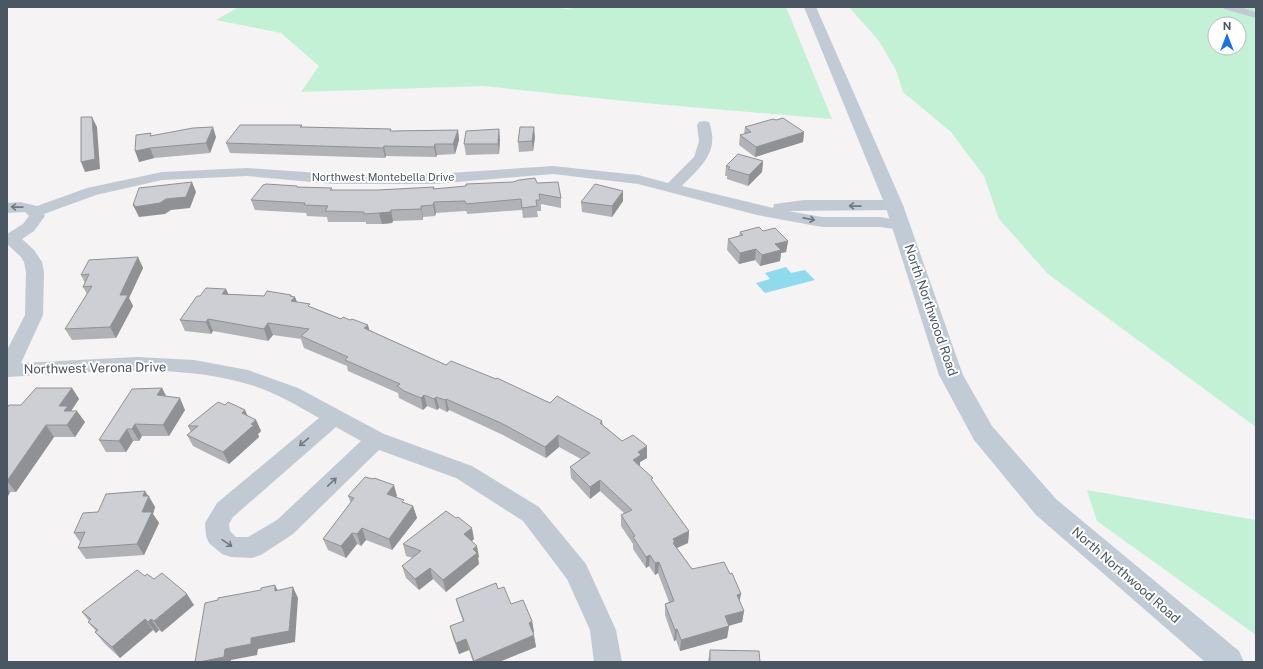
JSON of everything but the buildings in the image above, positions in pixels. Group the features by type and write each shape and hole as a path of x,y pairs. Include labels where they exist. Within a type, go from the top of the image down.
{"street":[{"name":"North Northwood Road","path":"810,7 898,215 951,374 983,433 1046,507 1228,662"},
{"path":"1228,7 1256,15"},
{"path":"672,188 701,158 706,141 704,125"},
{"name":"Northwest Montebella Drive","path":"35,212 92,191 162,176 247,172 334,179 434,179 553,170 638,180 757,210 822,222 880,222 898,215"},
{"path":"7,208 29,208 35,212 37,216 29,228 9,238 28,254 33,262 35,272 34,315 7,370"},
{"name":"Northwest Verona Drive","path":"7,370 137,364 194,367 248,377 291,393 376,440 464,472 532,514 577,572 603,630 608,662"},
{"path":"334,417 225,510 217,523 218,536 231,547 252,548 285,527 376,440"}],"green space":[{"path":"239,7 551,7 567,9 577,7 786,7 832,119 644,103 483,86 301,92 319,66 281,33 216,20"},
{"path":"849,7 1256,7 1256,427 1048,274 999,219 984,176 951,132 903,92 896,70 879,41"},
{"path":"1087,490 1256,520 1256,635 1097,521"}],"water":[{"path":"786,267 791,273 805,270 815,280 765,293 756,283 770,279 765,273"}]}
